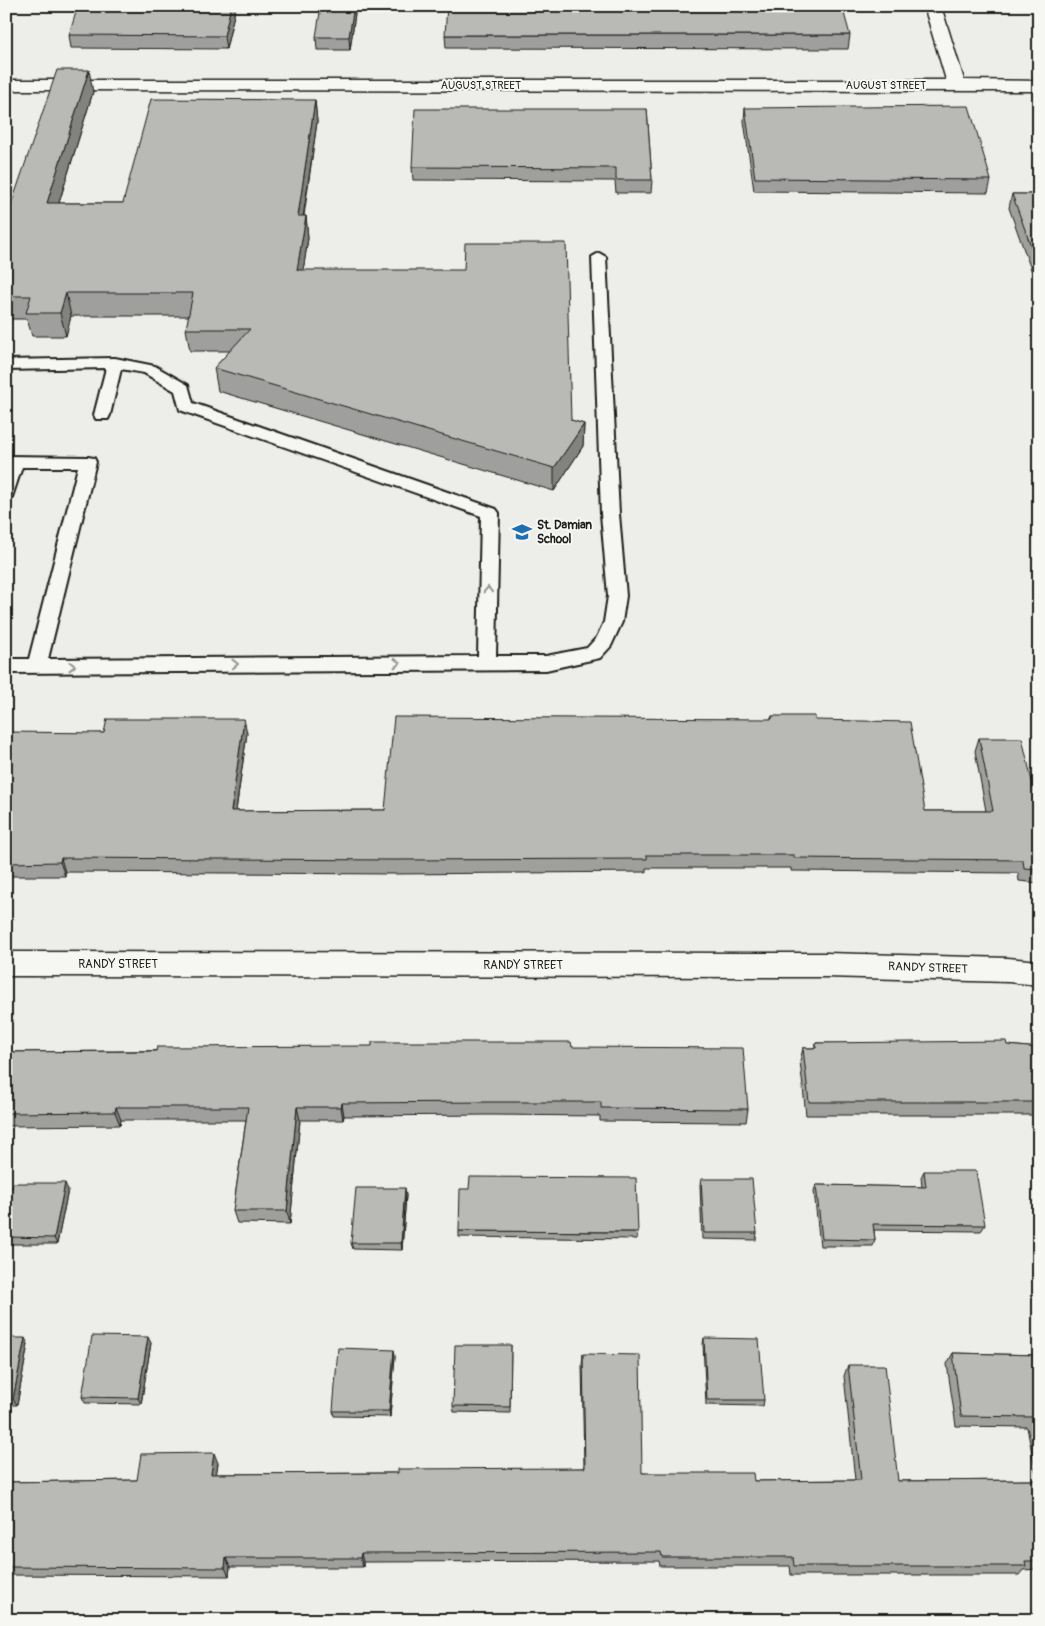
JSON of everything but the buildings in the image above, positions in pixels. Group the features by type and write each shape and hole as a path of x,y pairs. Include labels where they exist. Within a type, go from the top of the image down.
{"street":[{"path":"932,6 956,84"},
{"name":"AUGUST STREET","path":"6,85 956,84 1039,86"},
{"name":"RANDY STREET","path":"6,964 826,965 1008,970 1039,973"}],"lane":[{"path":"6,666 546,663 593,653 604,641 613,622 617,596 610,514 599,258"},
{"path":"6,365 115,364 150,368 182,389 186,406 490,513 487,663"},
{"path":"102,415 115,364"},
{"path":"6,493 11,461 88,462 38,666"}],"place":[{"name":"St. Damian School","path":"522,532"}]}
